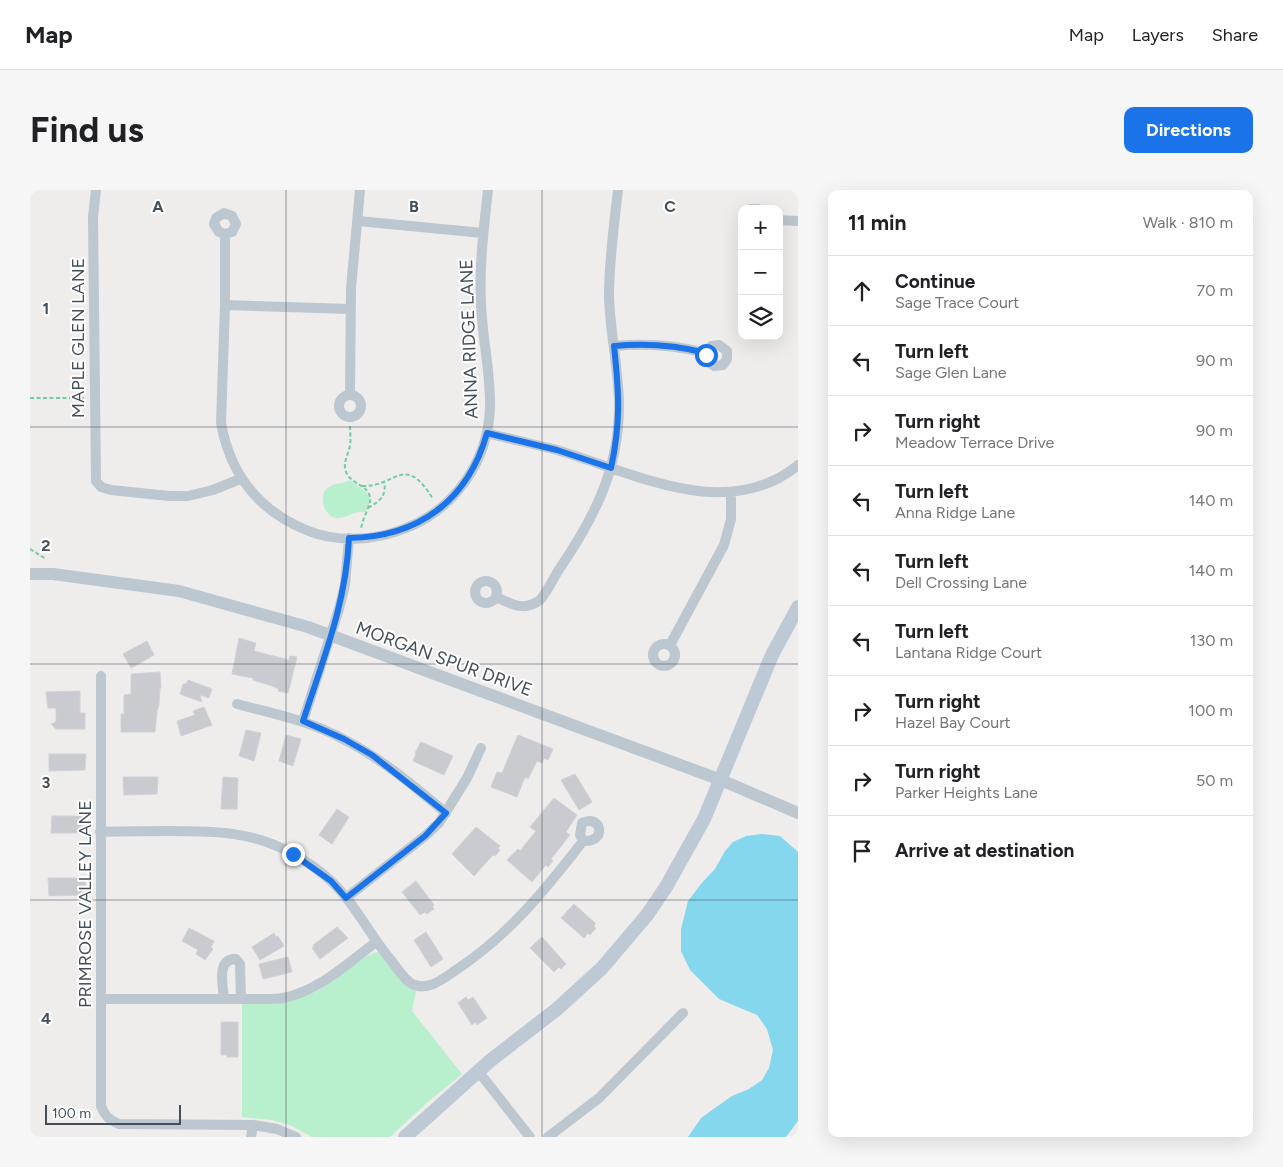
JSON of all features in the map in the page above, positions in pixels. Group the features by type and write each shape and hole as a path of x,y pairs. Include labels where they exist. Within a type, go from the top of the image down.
{"main road":[{"path":"404,1137 478,1071 557,1009 596,974 641,921 666,887 704,818 772,655 798,607"}],"street":[{"name":"MAPLE GLEN LANE","path":"96,190 93,217 95,479 99,485 111,490 179,496 205,492 240,478"},
{"path":"350,395 350,309 360,190"},
{"name":"ANNA RIDGE LANE","path":"226,234 226,304 221,423 224,441 240,478 262,503 292,523 323,536 369,538 416,524 436,512 456,494 481,452 487,433 490,397 481,302 488,190"},
{"path":"496,597 522,607 532,606 542,598 594,513 611,468 617,436 619,407 609,277 618,190"},
{"path":"783,220 798,221"},
{"path":"358,221 484,233"},
{"path":"226,304 350,309"},
{"path":"614,346 665,345 706,353"},
{"path":"487,433 557,450 690,491 710,493 731,492 764,484 797,469"},
{"path":"670,645 724,545 731,519 731,492"},
{"path":"303,721 332,636 345,585 349,538"},
{"name":"MORGAN SPUR DRIVE","path":"30,574 53,574 179,591 332,636 721,780 798,813"},
{"name":"PRIMROSE VALLEY LANE","path":"101,676 101,1106 107,1118 118,1124 253,1125"},
{"path":"238,704 303,721 344,739 372,755 446,813"},
{"path":"346,898 425,836 446,813 467,778 481,748"},
{"path":"100,832 228,832 269,842 293,854 331,881 346,898 376,942 405,978 412,984 420,986 429,986 438,982 493,942 515,922 550,884 583,841"},
{"path":"101,999 284,998 323,982 376,942"},
{"path":"224,999 222,967 225,961 230,959 236,959 240,964 241,999"},
{"path":"548,1137 599,1098 684,1013"},
{"path":"478,1071 530,1137"},
{"path":"252,1137 253,1125 296,1137"}],"path":[{"path":"30,398 84,398"},
{"path":"350,426 350,446 345,468 350,479 368,493 370,501 362,520 361,532"},
{"path":"360,486 375,485 399,475 412,476 424,484 433,499"},
{"path":"368,508 382,498 385,491 384,480"},
{"path":"30,549 46,559"}],"green space":[{"path":"350,480 367,493 369,496 368,505 365,512 336,518 325,510 323,505 324,492 333,485"},
{"path":"378,952 410,988 416,991 412,1011 462,1074 390,1137 312,1137 290,1125 272,1120 242,1117 242,1004 279,1001 315,992 365,958"}],"water":[{"path":"762,834 780,836 798,852 798,1121 786,1137 688,1137 701,1118 732,1096 749,1089 762,1080 769,1068 773,1050 767,1029 757,1015 719,999 690,970 681,951 681,929 688,901 715,869 725,851 733,842 746,836"}],"building":[{"path":"239,638 256,643 254,651 289,660 290,656 297,657 288,693 278,691 279,689 253,680 253,678 232,674"},
{"path":"147,641 154,655 131,668 123,654"},
{"path":"160,672 161,688 155,732 121,732 121,714 124,714 124,695 131,694 131,674"},
{"path":"188,680 212,689 209,698 200,695 202,702 180,694 183,684 186,684"},
{"path":"80,691 80,713 85,713 85,729 56,729 51,724 56,722 56,708 48,708 46,692"},
{"path":"204,707 212,725 181,736 177,721 195,715 193,711"},
{"path":"246,730 261,733 254,761 239,756"},
{"path":"286,735 301,739 293,766 279,761"},
{"path":"518,735 553,749 548,760 544,758 542,763 537,761 528,779 525,777 517,797 491,787 497,772 502,773"},
{"path":"421,742 453,756 444,775 413,761"},
{"path":"49,754 86,754 85,770 49,771"},
{"path":"575,774 592,802 579,810 561,780"},
{"path":"123,777 158,777 157,794 124,795"},
{"path":"223,777 238,778 237,809 221,809"},
{"path":"554,798 577,815 566,832 570,835 551,859 553,861 548,867 546,865 532,882 507,860 518,849 520,851 536,831 530,827"},
{"path":"337,809 349,817 332,844 319,835"},
{"path":"52,816 86,816 86,833 51,833"},
{"path":"476,827 500,846 498,848 500,850 474,876 452,854"},
{"path":"48,878 86,878 85,895 49,896"},
{"path":"416,881 434,905 432,907 434,909 427,914 425,912 420,915 402,892"},
{"path":"574,904 595,923 594,927 596,928 590,935 588,933 584,938 561,918"},
{"path":"337,927 348,938 320,959 312,948 314,947 313,945"},
{"path":"189,928 214,941 211,947 213,949 205,960 196,954 198,950 182,941"},
{"path":"426,932 443,959 431,967 414,940"},
{"path":"274,933 284,946 260,960 252,947"},
{"path":"542,937 566,964 561,969 559,967 554,972 530,948"},
{"path":"288,957 292,972 263,979 259,964"},
{"path":"466,997 468,1000 473,997 487,1018 477,1025 476,1022 472,1025 458,1003"},
{"path":"221,1022 238,1022 238,1057 221,1055"}],"route":[{"path":"293,854 314,867 331,881 346,898 425,836 446,813 372,755 344,739 303,721 332,636 339,609 345,585 349,538 369,538 409,528 436,512 456,494 465,482 474,468 487,433 557,450 611,468 619,422 619,392 614,346 665,345 706,353 706,355"}]}
